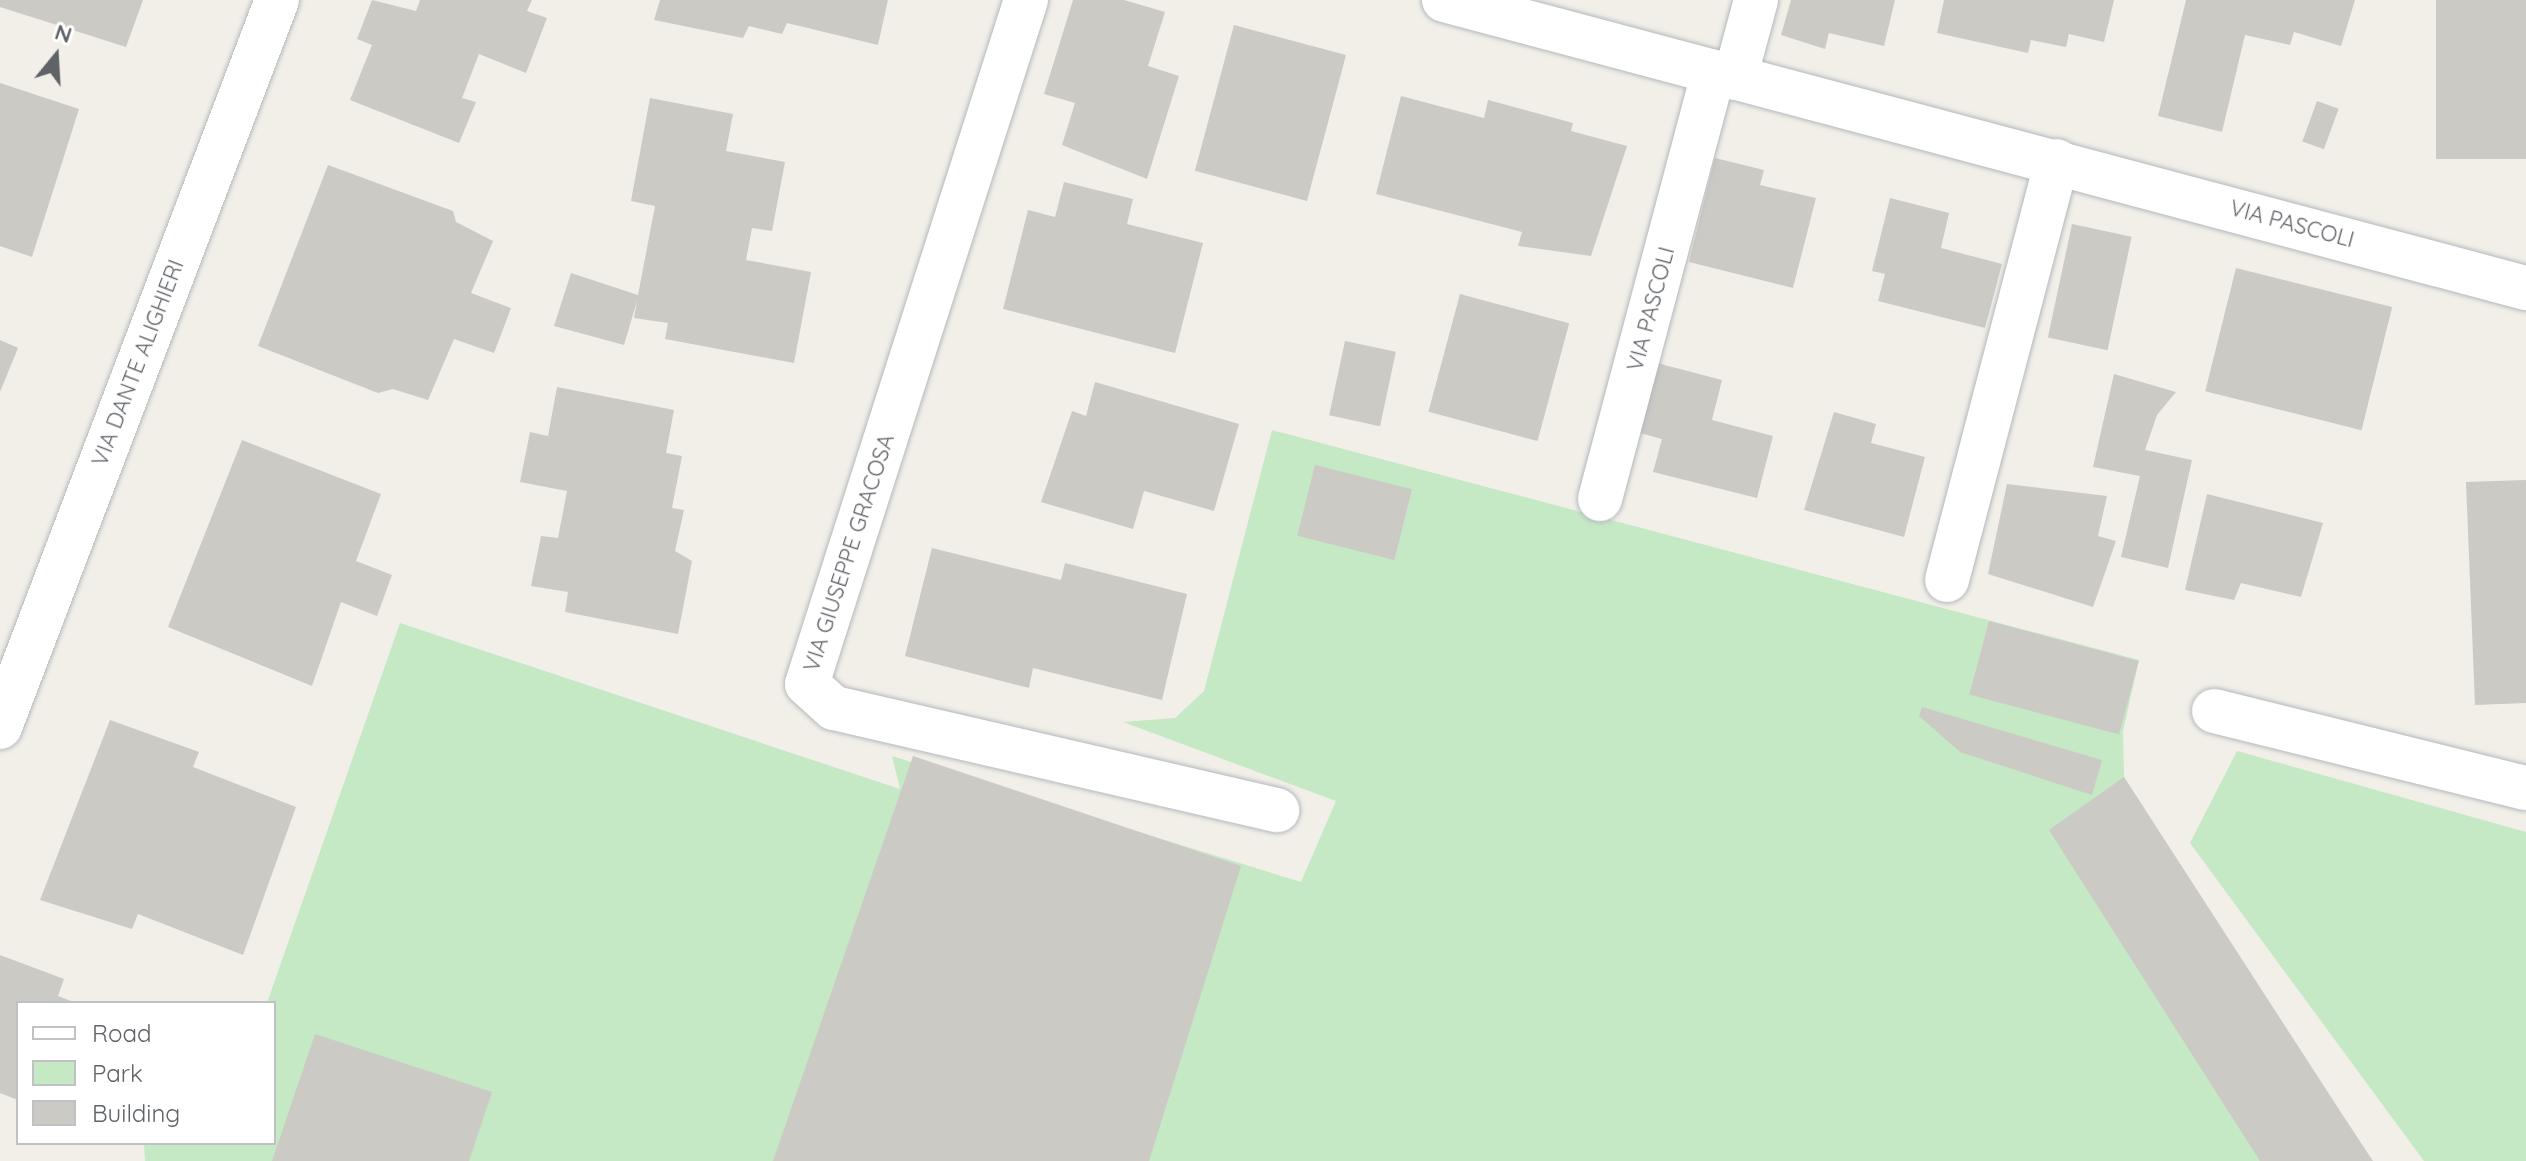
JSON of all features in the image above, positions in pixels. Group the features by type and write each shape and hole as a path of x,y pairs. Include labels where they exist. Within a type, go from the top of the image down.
{"street":[{"name":"VIA DANTE ALIGHIERI","path":"0,727 277,0"},
{"name":"VIA GIUSEPPE GRACOSA","path":"1026,0 807,684 834,708 1277,810"},
{"name":"VIA PASCOLI","path":"1444,0 2526,288"},
{"name":"VIA PASCOLI","path":"1600,499 1724,75 1756,0"},
{"path":"1947,580 2057,161"},
{"path":"2214,711 2526,788"}],"green space":[{"path":"1272,430 2139,660 2123,731 2124,777 2369,1161 145,1161 144,1145 276,1145 276,1001 268,1001 400,623 900,789 892,756 1301,882 1336,801 1123,722 1175,718 1204,691"},
{"path":"2237,751 2526,832 2526,1161 2424,1161 2190,843"}],"building":[{"path":"0,0 143,0 126,47 0,7"},
{"path":"372,0 416,11 420,0 532,0 527,11 547,18 526,73 479,54 462,98 476,102 459,143 350,100 372,45 357,39"},
{"path":"660,0 888,0 878,45 787,23 782,34 749,26 743,38 654,20"},
{"path":"1073,0 1124,0 1165,12 1148,66 1179,76 1147,179 1062,145 1075,103 1044,94"},
{"path":"1791,0 1895,0 1884,46 1829,33 1825,49 1781,35"},
{"path":"1944,0 2114,0 2104,42 2069,34 2066,47 2031,40 2028,53 1937,33"},
{"path":"2186,0 2355,0 2341,46 2294,32 2290,45 2245,35 2222,132 2158,116"},
{"path":"2436,0 2526,0 2526,159 2436,159"},
{"path":"1234,25 1346,55 1307,201 1195,171"},
{"path":"0,83 79,109 32,257 0,246"},
{"path":"1401,96 1484,118 1488,100 1573,123 1571,131 1627,146 1591,256 1518,246 1522,232 1376,194"},
{"path":"650,98 733,114 726,151 785,162 772,231 752,228 746,260 811,272 794,363 665,339 668,323 634,318 637,301 624,345 554,326 571,273 638,295 655,206 631,201"},
{"path":"2317,101 2339,109 2324,149 2302,141"},
{"path":"1715,158 1764,170 1760,185 1816,198 1793,288 1689,262"},
{"path":"328,165 453,211 456,222 493,241 471,293 511,308 494,353 454,339 428,400 393,389 378,393 258,346"},
{"path":"1064,182 1133,199 1127,224 1203,243 1175,353 1003,309 1028,210 1055,217"},
{"path":"1890,198 1949,213 1941,248 2002,264 1985,328 1878,301 1885,274 1872,271"},
{"path":"2072,224 2132,237 2108,350 2048,337"},
{"path":"2236,268 2392,307 2361,430 2205,391"},
{"path":"1460,294 1569,323 1538,441 1428,412"},
{"path":"0,340 18,348 0,392"},
{"path":"1345,341 1396,352 1380,426 1329,415"},
{"path":"1657,363 1722,380 1712,420 1773,436 1757,498 1653,472 1662,439 1640,433"},
{"path":"2114,374 2176,392 2157,415 2145,450 2192,460 2168,568 2121,557 2140,476 2093,467"},
{"path":"1095,382 1239,424 1214,511 1144,491 1133,529 1041,502 1072,411 1086,416"},
{"path":"557,387 674,410 666,453 682,456 672,508 684,510 675,551 692,561 678,634 565,612 568,592 531,586 541,536 558,538 567,491 520,482 530,432 548,436"},
{"path":"1834,412 1876,424 1871,443 1925,457 1904,537 1804,510"},
{"path":"242,440 381,494 356,561 392,575 377,616 341,602 312,686 168,627"},
{"path":"1315,465 1412,489 1394,560 1297,536"},
{"path":"2526,480 2526,703 2475,705 2466,482"},
{"path":"2007,484 2107,496 2098,536 2116,541 2093,607 1988,574"},
{"path":"2207,494 2323,523 2301,597 2241,583 2234,600 2185,590"},
{"path":"932,548 1061,580 1065,563 1187,594 1162,700 1033,668 1029,688 905,656"},
{"path":"1989,621 2139,661 2119,735 1969,694"},
{"path":"1922,707 2102,760 2092,795 1960,752 1919,716"},
{"path":"110,720 199,752 193,767 296,807 243,955 138,914 132,929 40,900"},
{"path":"913,756 1241,866 1149,1161 773,1161"},
{"path":"2124,777 2373,1161 2260,1161 2049,830"},
{"path":"0,955 64,979 58,996 71,1001 16,1001 16,1099 0,1093"},
{"path":"315,1034 492,1092 469,1161 272,1161"}]}
